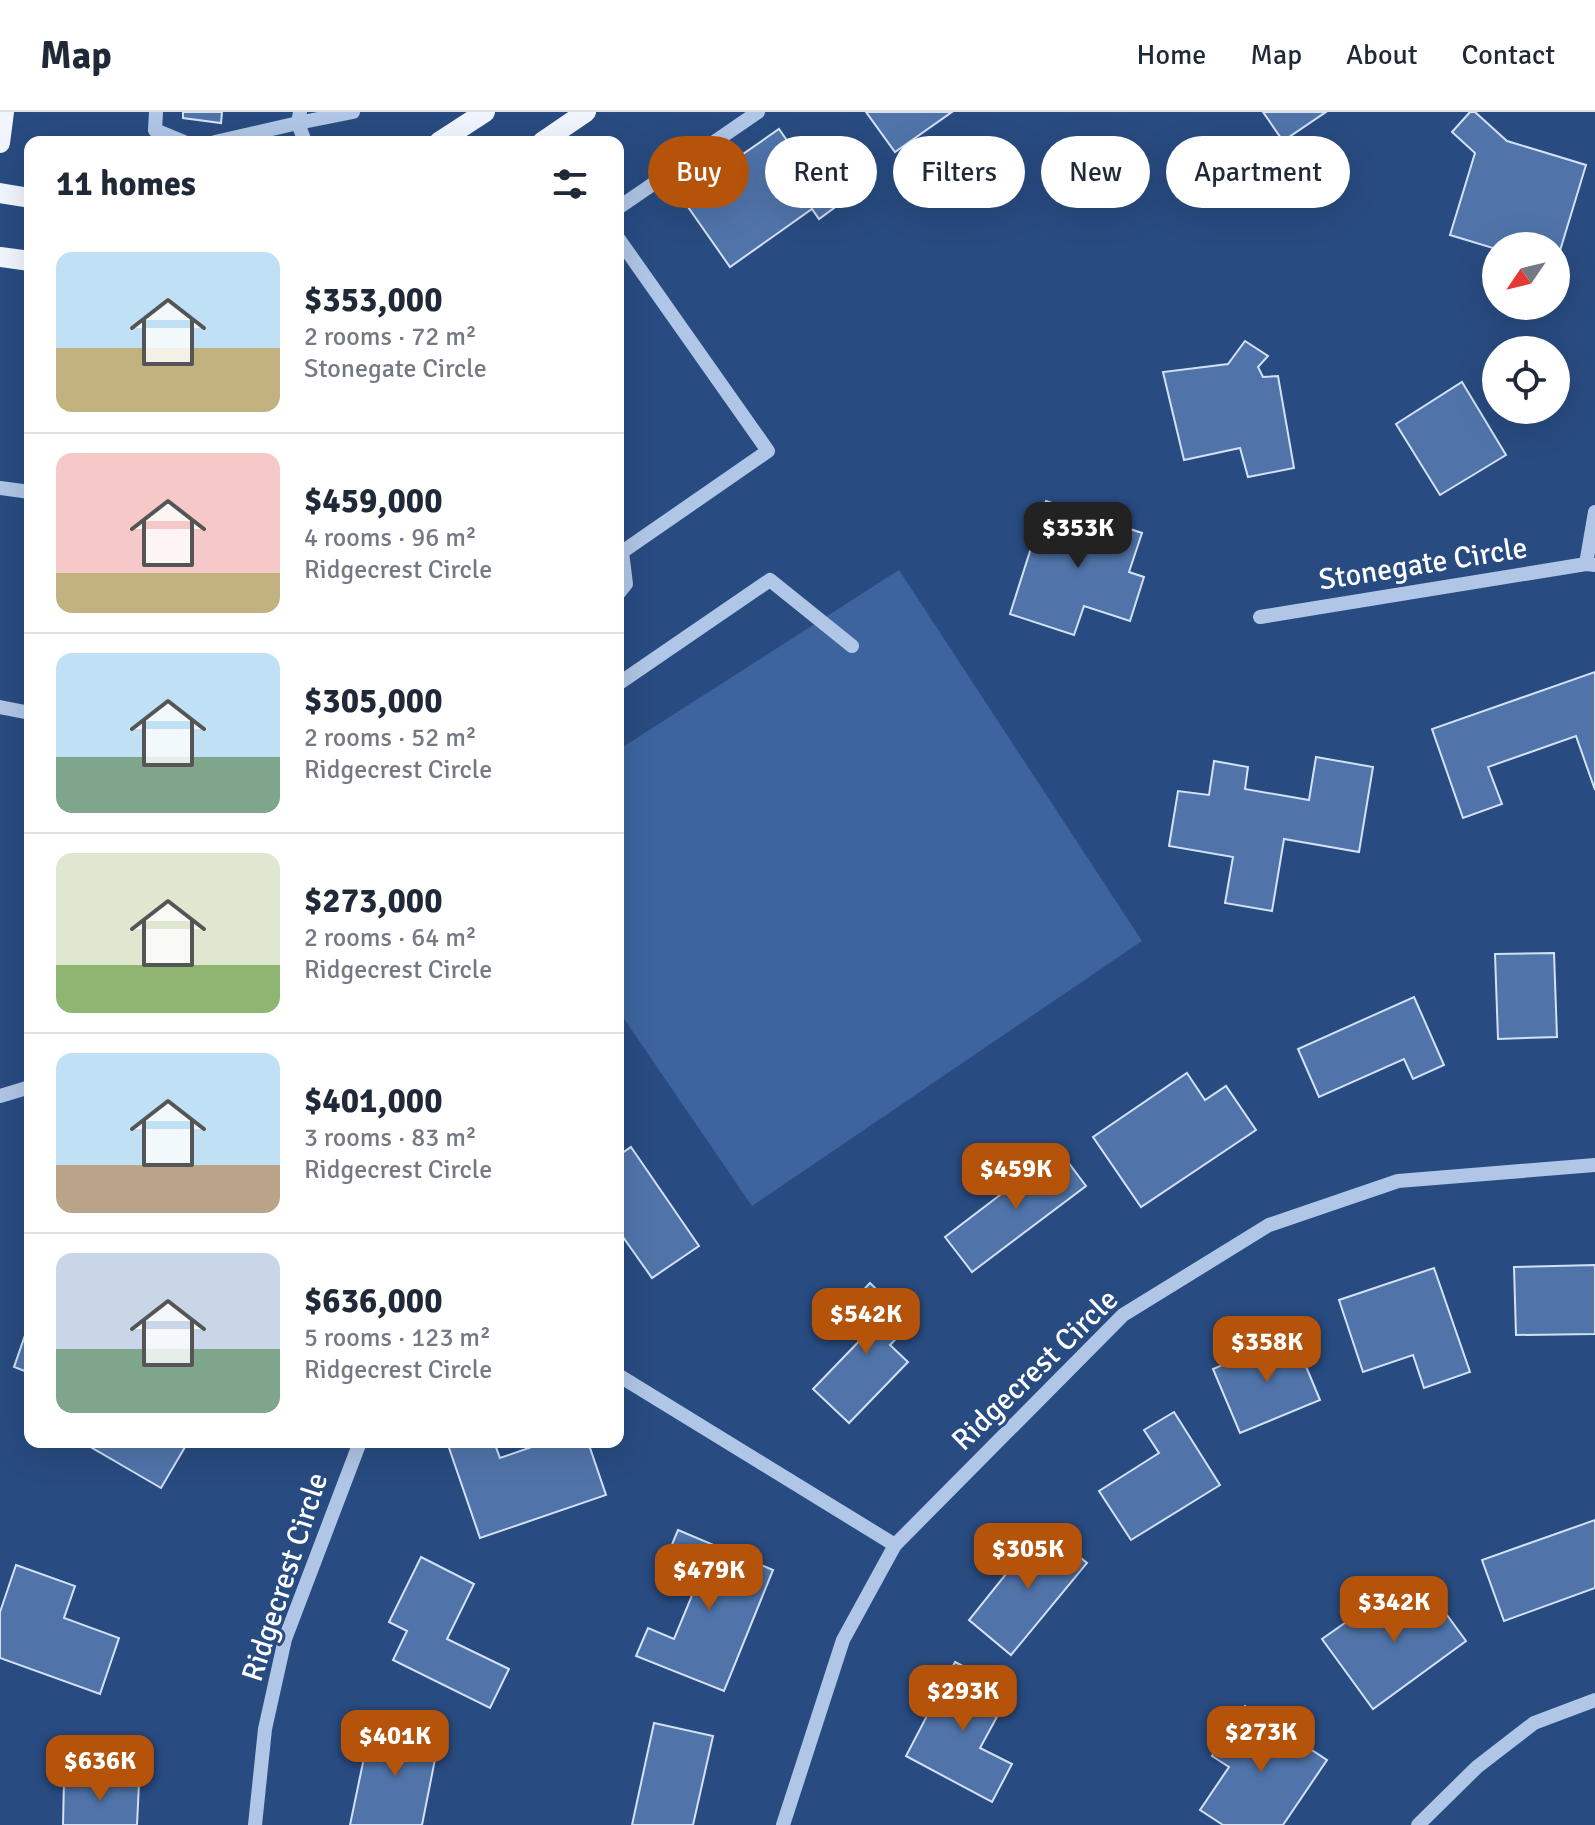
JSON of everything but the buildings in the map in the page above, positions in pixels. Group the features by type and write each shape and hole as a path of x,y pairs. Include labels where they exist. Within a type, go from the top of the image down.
{"main road":[{"path":"0,143 4,112"},
{"path":"448,136 485,112"},
{"path":"551,136 586,112"},
{"path":"0,193 24,197"},
{"path":"0,257 24,260"}],"street":[{"path":"156,112 155,130 170,136"},
{"path":"235,136 299,117 353,112"},
{"path":"624,204 758,112"},
{"path":"624,247 768,451 624,546"},
{"path":"0,488 24,491"},
{"path":"1590,565 1595,512"},
{"name":"Stonegate Circle","path":"1260,617 1590,565"},
{"path":"624,680 770,580 852,646"},
{"path":"0,707 24,712"},
{"path":"0,1096 24,1089"},
{"name":"Ridgecrest Circle","path":"783,1825 843,1640 895,1545 1123,1315 1269,1225 1398,1181 1595,1165"},
{"path":"624,1379 895,1545"},
{"name":"Ridgecrest Circle","path":"255,1825 265,1729 285,1639 358,1448"},
{"path":"1418,1825 1477,1767 1534,1723 1595,1700"}],"shaded area":[{"path":"899,570 1142,941 752,1206 624,1019 624,746"}]}
